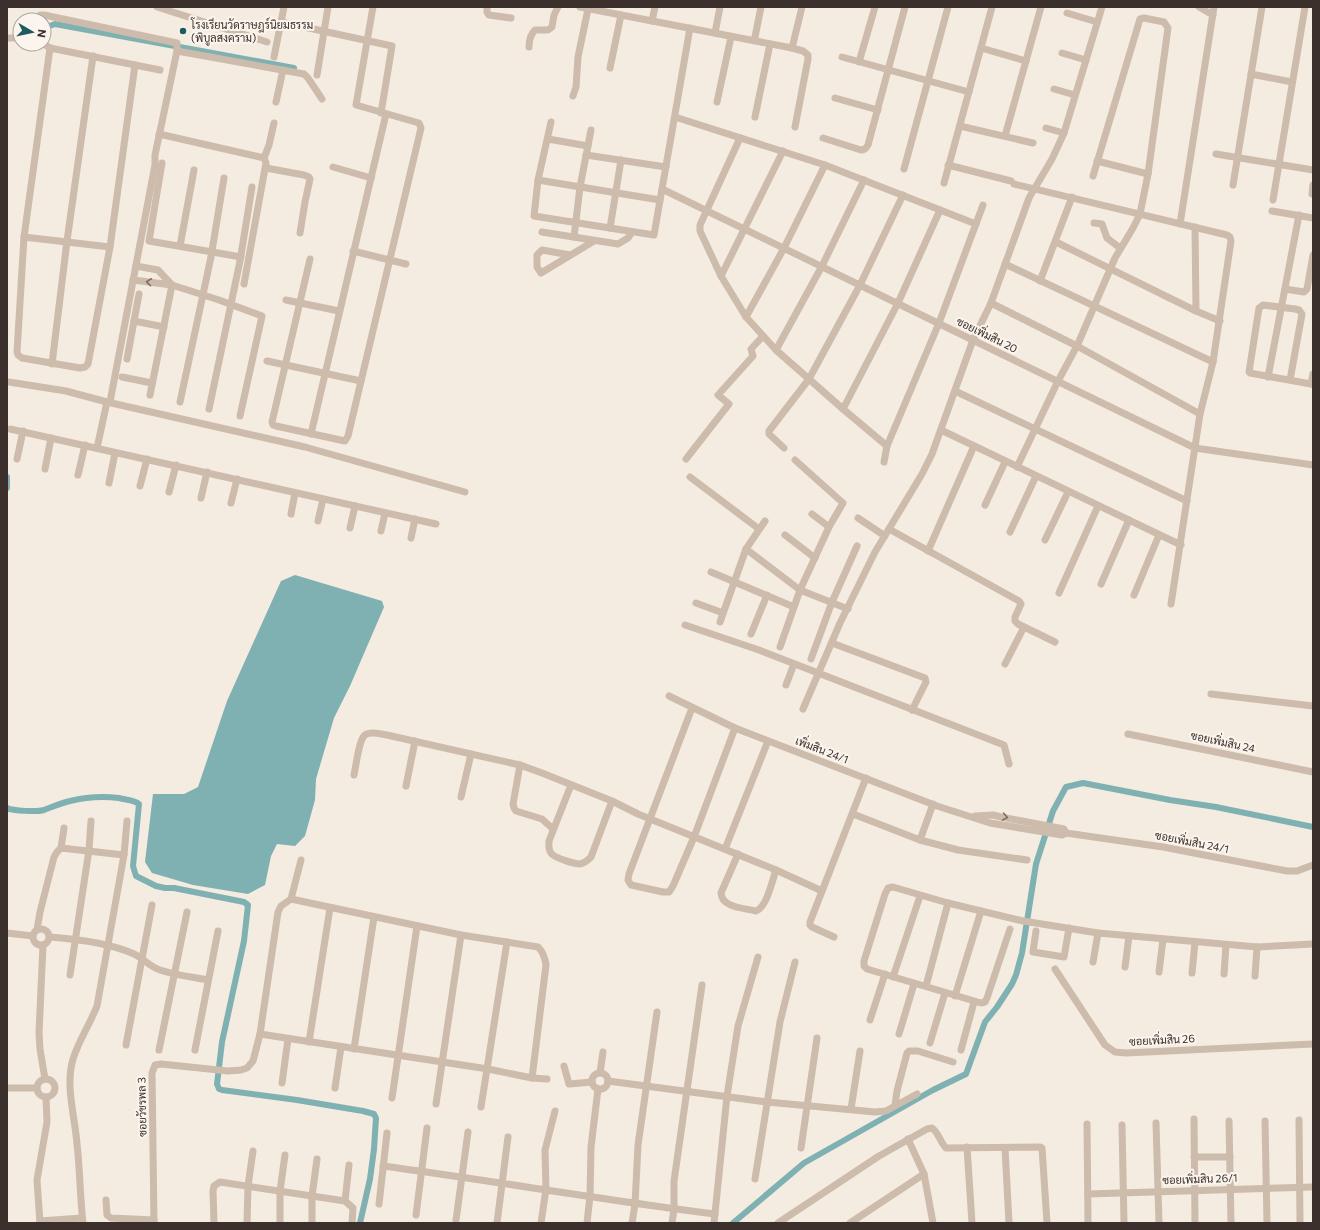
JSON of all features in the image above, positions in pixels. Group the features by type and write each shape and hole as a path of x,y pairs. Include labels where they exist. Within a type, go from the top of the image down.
{"street":[{"path":"157,7 267,42"},
{"path":"274,57 281,22 282,7"},
{"path":"317,75 328,7"},
{"path":"310,259 272,424 311,434 345,440 348,436 421,128 418,123 356,106 355,104 372,7"},
{"path":"487,7 489,16 512,18"},
{"path":"529,47 531,34 535,30 548,30 552,27 554,15 558,7"},
{"path":"580,7 803,51 808,55 808,59 794,127"},
{"path":"652,21 655,7"},
{"path":"715,33 720,7"},
{"path":"756,37 761,7"},
{"path":"792,48 802,7"},
{"path":"859,62 875,7"},
{"path":"823,138 861,150 865,149 868,145 906,7"},
{"path":"944,183 992,7"},
{"path":"1005,136 1041,7"},
{"path":"803,709 840,623 875,552 922,474 932,454 973,340 991,303 1034,189 1052,159 1064,133 1102,7"},
{"path":"1180,224 1213,11 1199,7"},
{"path":"1233,185 1262,7"},
{"path":"1273,200 1305,7"},
{"path":"904,169 928,81 945,8"},
{"path":"573,96 576,87 578,58 588,9"},
{"path":"1067,13 1097,22"},
{"path":"610,68 621,15"},
{"path":"1017,467 1058,381 1077,346 1120,248 1140,214 1148,174 1168,28 1164,22 1144,18 1140,19 1093,176"},
{"path":"52,20 304,74 322,99"},
{"path":"281,22 392,46 383,113 371,178 311,434"},
{"path":"551,122 538,180 534,216 654,235 690,28"},
{"path":"716,102 731,37"},
{"path":"756,117 770,44"},
{"path":"52,47 160,70"},
{"path":"97,448 136,266 155,165 155,155 177,47"},
{"path":"981,48 1026,61"},
{"path":"46,52 24,237 18,355 22,358 52,364 80,368 85,367 88,364 110,247 135,65"},
{"path":"1062,54 1086,60"},
{"path":"52,364 67,241 93,56"},
{"path":"842,57 969,92"},
{"path":"276,102 283,70"},
{"path":"1251,74 1292,82"},
{"path":"1054,89 1075,95"},
{"path":"835,98 878,110"},
{"path":"675,118 825,165 976,224"},
{"path":"244,284 266,168 264,158 269,145 274,123"},
{"path":"960,126 1033,143"},
{"path":"1046,128 1064,133"},
{"path":"574,237 580,187 590,130"},
{"path":"159,134 264,158"},
{"path":"740,138 700,225 700,231 720,276 746,318 776,350 887,446"},
{"path":"548,139 588,146"},
{"path":"720,276 783,151"},
{"path":"1216,154 1313,170"},
{"path":"586,155 666,167"},
{"path":"610,228 622,160"},
{"path":"1097,161 1148,174"},
{"path":"162,163 149,241 241,257"},
{"path":"746,318 784,248 825,165"},
{"path":"948,165 1034,189 1195,227 1230,237 1231,241 1220,321 1213,362 1200,414 1171,604"},
{"path":"333,167 371,178"},
{"path":"266,168 304,174 309,177 310,179 304,202 300,233"},
{"path":"180,246 194,170"},
{"path":"180,402 212,252 224,178"},
{"path":"538,180 660,200"},
{"path":"776,350 822,266 864,180"},
{"path":"1312,194 1313,185"},
{"path":"209,409 241,257 252,187"},
{"name":"ซอยเพิ่มสิน 20","path":"662,189 1195,448 1313,465"},
{"path":"784,448 769,434 768,431 809,379 860,285 903,196"},
{"path":"1040,281 1072,197"},
{"path":"884,462 887,446 939,324 983,205"},
{"path":"843,408 898,304 940,210"},
{"path":"1272,211 1313,218"},
{"path":"1268,376 1299,215"},
{"path":"1094,222 1102,224 1107,238 1120,248"},
{"path":"1195,227 1196,311"},
{"path":"542,232 618,244 628,238 632,232"},
{"path":"24,237 110,247"},
{"path":"570,255 542,250 537,255 537,267 541,273 594,241"},
{"path":"1056,242 1196,311 1220,321"},
{"path":"353,251 406,264"},
{"path":"1285,289 1304,292 1307,289 1313,255"},
{"path":"1005,264 1213,362"},
{"path":"136,266 158,270 172,285"},
{"path":"133,280 172,285 231,304 262,316 240,416"},
{"path":"150,395 172,285"},
{"path":"127,359 139,294"},
{"path":"286,300 339,311"},
{"path":"991,303 1077,346 1200,414"},
{"path":"1290,380 1302,314 1299,310 1263,305 1259,308 1249,372 1250,373 1312,384 1313,374"},
{"path":"134,321 164,327"},
{"path":"686,459 729,404 718,395 753,356 751,349 763,336"},
{"path":"267,360 361,381"},
{"path":"122,377 152,383"},
{"path":"9,382 66,391 305,447 465,492"},
{"path":"955,391 1187,501"},
{"path":"10,428 115,453 207,472 436,524"},
{"path":"941,430 1005,462 1181,545"},
{"path":"17,459 23,431"},
{"path":"45,469 51,438"},
{"path":"78,475 85,445"},
{"path":"928,551 974,446"},
{"path":"109,483 115,453"},
{"path":"140,486 146,459"},
{"path":"780,647 800,590 829,527 843,503 795,460"},
{"path":"985,505 1005,462"},
{"path":"169,492 176,466"},
{"path":"201,498 207,472"},
{"path":"1010,532 1036,476"},
{"path":"690,477 759,529"},
{"path":"231,503 237,479"},
{"path":"1045,540 1068,492"},
{"path":"291,514 296,493"},
{"path":"318,521 323,499"},
{"path":"350,528 355,506"},
{"path":"1059,593 1098,506"},
{"path":"381,531 385,513"},
{"path":"812,514 829,527"},
{"path":"858,518 885,536"},
{"path":"411,538 415,519"},
{"path":"1101,584 1129,520"},
{"path":"720,622 746,549 765,521"},
{"path":"889,528 1019,601 1021,604 1015,617 1015,621 1055,642"},
{"path":"785,535 815,558"},
{"path":"1134,595 1159,535"},
{"path":"811,659 832,602 857,546"},
{"path":"746,549 800,590 848,609"},
{"path":"711,572 794,607"},
{"path":"751,634 767,595"},
{"path":"696,603 723,613"},
{"path":"685,625 759,650 1004,745 1009,764"},
{"path":"1005,664 1024,627"},
{"path":"832,643 925,678 926,682 912,710"},
{"path":"786,685 794,664"},
{"path":"1211,694 1313,706"},
{"name":"เพิ่มสิน 24/1","path":"669,696 692,708 768,741 970,817 993,815 1062,832"},
{"path":"692,708 629,874 628,880 631,885 669,892 694,837 736,728"},
{"path":"354,775 362,739 365,734 372,733 415,741 520,766 571,785 650,819 738,854 822,891"},
{"name":"ซอยเพิ่มสิน 24","path":"1128,734 1313,772"},
{"path":"406,786 415,741"},
{"path":"724,849 768,741"},
{"path":"461,797 471,754"},
{"path":"520,766 513,804 514,808 516,811 542,819 553,829"},
{"path":"834,937 810,925 866,778"},
{"path":"571,785 549,841 548,848 551,854 556,858 580,864 586,862 591,856 612,802"},
{"path":"920,840 933,804"},
{"path":"852,814 920,840 958,850 1027,860"},
{"path":"70,975 89,850 91,821"},
{"path":"46,1097 47,1122 37,1180 40,1222 82,1220 77,1143 71,1102 71,1070 74,1059 92,1021 97,1006 124,855 127,821"},
{"path":"43,945 36,943 35,933 54,857 61,848 64,828"},
{"name":"ซอยเพิ่มสิน 24/1","path":"1062,832 1163,847 1287,871 1297,871 1313,865"},
{"path":"61,848 124,855"},
{"path":"738,854 721,893 721,898 726,904 756,911 760,909 765,903 776,870"},
{"path":"301,860 290,899 461,935 538,947 545,957 546,965 532,1078"},
{"path":"1010,929 985,1002 974,1002 867,969 864,966 864,961 885,894 888,888 893,887 920,896 981,912 1034,923 1098,933 1257,947 1313,944"},
{"path":"893,977 920,896"},
{"name":"ซอยวัชรพล 3","path":"154,1222 153,1069 155,1065 161,1064 228,1071 241,1070 247,1068 253,1061 260,1034 278,912 281,906 290,899"},
{"path":"926,986 948,903"},
{"path":"126,1045 152,905"},
{"path":"309,1042 330,908"},
{"path":"159,1050 187,912"},
{"path":"955,996 981,912"},
{"path":"354,1049 374,917"},
{"path":"392,1098 417,926"},
{"path":"1036,931 1033,952 1064,957 1069,928"},
{"path":"7,934 35,933 42,929 46,930 50,937"},
{"path":"195,1050 218,931"},
{"path":"1093,962 1098,933"},
{"path":"436,1104 461,935"},
{"path":"1125,968 1129,936"},
{"path":"50,937 108,946 134,954 154,968 175,974 208,980"},
{"path":"45,1079 38,1033 43,945 50,937"},
{"path":"1159,972 1163,939"},
{"path":"481,1107 507,942"},
{"path":"1192,973 1195,942"},
{"path":"1224,974 1226,945"},
{"path":"1255,976 1257,947"},
{"path":"714,1223 727,1096 738,1026 758,958"},
{"path":"756,1179 780,1022 795,962"},
{"name":"ซอยเพิ่มสิน 26","path":"1055,969 1105,1045 1115,1052 1126,1053 1313,1044"},
{"path":"870,1020 885,974"},
{"path":"672,1223 674,1209 674,1181 702,984"},
{"path":"899,1034 914,984"},
{"path":"930,1043 944,993"},
{"path":"961,1050 974,1002"},
{"path":"632,1223 635,1204 638,1145 657,1012"},
{"path":"260,1034 488,1069 532,1078 547,1079"},
{"path":"801,1148 817,1038"},
{"path":"282,1083 288,1039"},
{"path":"335,1088 341,1047"},
{"path":"852,1109 860,1051"},
{"path":"895,1105 897,1091 907,1053 909,1051 918,1051 953,1062"},
{"path":"600,1073 602,1052"},
{"path":"564,1066 569,1084 592,1082"},
{"path":"598,1089 594,1087 592,1082 594,1075 600,1073 606,1076 608,1082"},
{"path":"45,1079 52,1082 54,1085 53,1093 46,1097 38,1093 37,1088 41,1080 45,1079"},
{"path":"608,1082 767,1102 880,1112 886,1111 917,1094"},
{"path":"598,1089 605,1087 608,1082"},
{"path":"7,1088 37,1088"},
{"path":"587,1223 590,1196 591,1147 598,1089"},
{"path":"541,1223 546,1189 545,1150 555,1111"},
{"path":"1194,1119 1195,1223"},
{"path":"1299,1120 1300,1223"},
{"path":"1229,1121 1231,1223"},
{"path":"1265,1121 1267,1223"},
{"path":"1156,1123 1159,1223"},
{"path":"1087,1124 1088,1223"},
{"path":"1122,1125 1124,1223"},
{"path":"416,1215 427,1128"},
{"path":"778,1223 879,1156 908,1139 932,1128 937,1131 943,1145 946,1148 1042,1148 1047,1223"},
{"path":"379,1204 387,1132"},
{"path":"456,1220 468,1132"},
{"path":"497,1223 508,1137"},
{"path":"908,1139 924,1174 932,1222"},
{"path":"967,1147 972,1223"},
{"path":"1005,1148 1009,1223"},
{"path":"247,1223 248,1186 253,1151"},
{"path":"280,1223 280,1191 285,1155"},
{"path":"1194,1157 1230,1157"},
{"path":"312,1223 312,1196 318,1159"},
{"path":"345,1201 349,1165"},
{"path":"383,1166 503,1182 635,1204 715,1214"},
{"path":"850,1223 924,1174"},
{"path":"214,1223 213,1191 216,1183 220,1182 345,1201 353,1208 352,1223"},
{"name":"ซอยเพิ่มสิน 26/1","path":"1088,1194 1313,1187"},
{"path":"106,1200 107,1214 111,1218 154,1222"},
{"path":"790,1214 790,1223"}],"water":[{"path":"295,575 382,601 384,607 350,686 334,718 316,779 315,800 305,836 295,846 277,844 271,856 265,885 248,894 193,885 152,873 145,862 153,794 184,794 198,787 227,701 281,581"}],"waterway":[{"path":"52,25 55,24 294,68"},
{"path":"7,477 7,488"},
{"path":"733,1223 804,1163 933,1090 966,1074 985,1022 997,1007 1016,975 1022,953 1036,864 1053,811 1066,787 1083,783 1170,800 1216,807 1313,827"},
{"path":"7,808 41,811 70,801 94,797 119,798 135,802 139,804 133,866 136,876 156,886 174,888 244,902 248,905 244,941 222,1042 217,1084 219,1089 222,1090 297,1100 374,1114 376,1118 374,1149 370,1179 360,1223"}],"place":[{"name":"โรงเรียนวัดราษฎร์นิยมธรรม (พิบูลสงคราม)","path":"183,31"}]}
